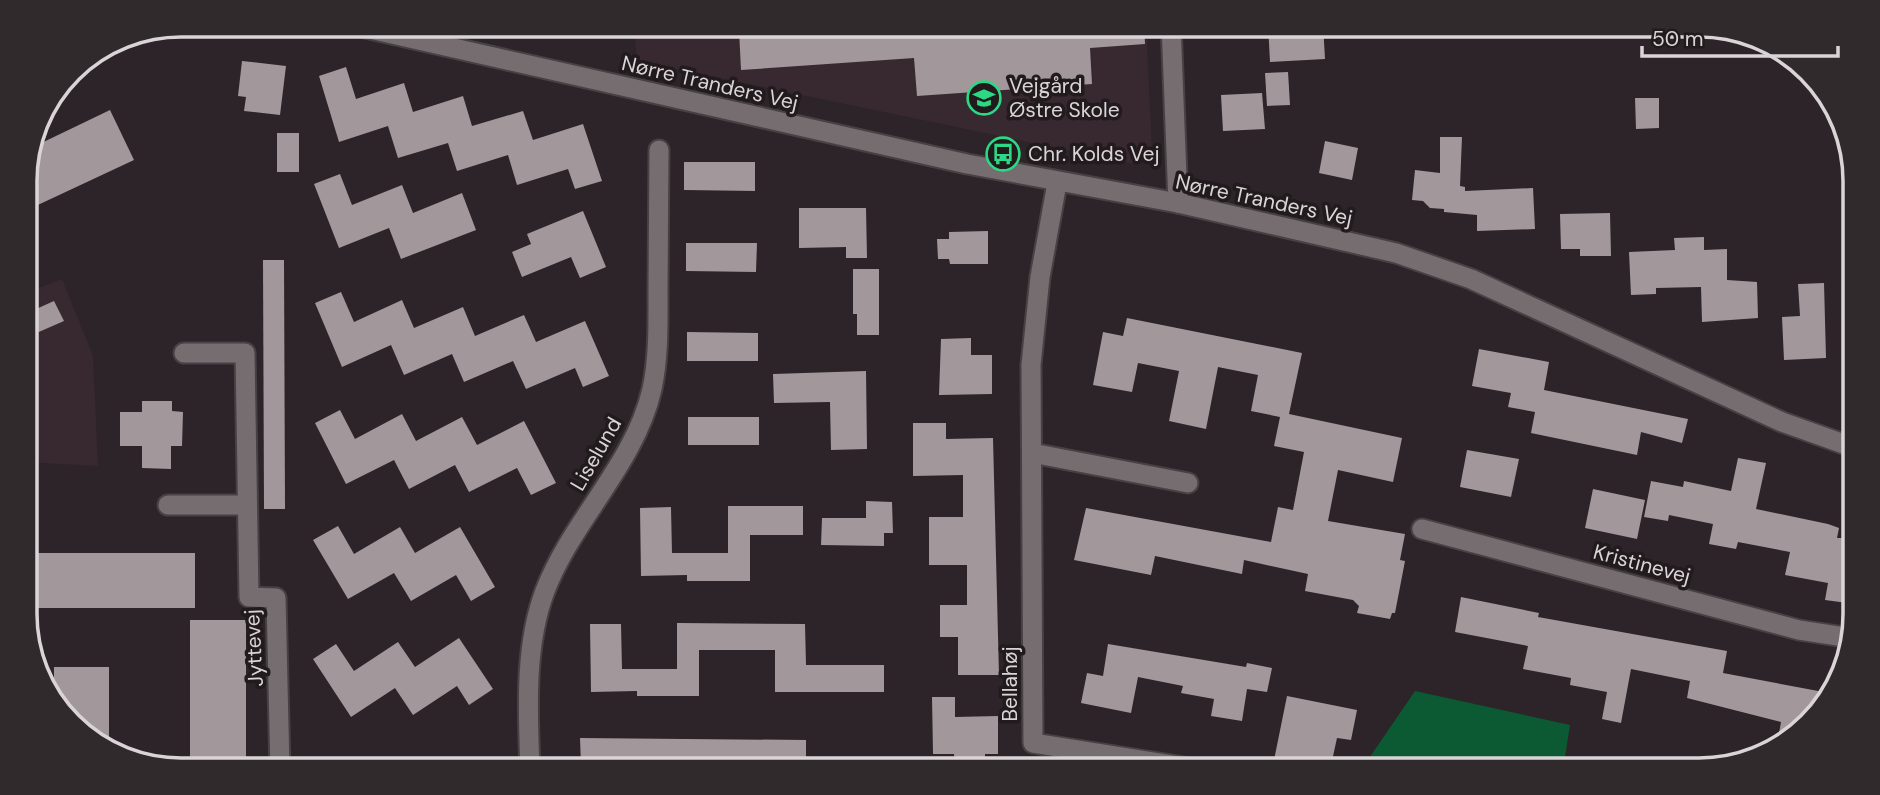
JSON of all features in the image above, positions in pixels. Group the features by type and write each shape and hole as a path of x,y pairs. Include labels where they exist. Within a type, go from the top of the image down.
{"street":[{"name":"Nørre Tranders Vej","path":"417,37 1057,183 1178,203 1396,253 1471,279 1782,422 1843,444"},
{"path":"1172,37 1178,203"},
{"name":"Liselund","path":"530,758 530,673 545,592 568,546 626,451 641,422 652,389 658,318 659,150"},
{"name":"Bellahøj","path":"1057,183 1040,277 1031,365 1033,743 1127,758"},
{"name":"Jyttevej","path":"184,353 246,353 248,597 276,598 280,758"},
{"path":"1032,453 1188,483"},
{"path":"168,505 247,505"},
{"name":"Kristinevej","path":"1422,529 1800,630 1841,636"}],"shaded area":[{"name":"Vejgård Østre Skole","path":"635,37 1147,37 1152,150 1135,164 637,61"},
{"path":"62,279 93,356 98,466 37,463 37,289"}],"green space":[{"path":"1415,691 1570,725 1565,758 1369,758"}],"building":[{"path":"739,37 1145,37 1145,44 1090,48 1092,84 917,96 914,58 741,70"},
{"path":"1269,37 1324,37 1325,59 1270,62"},
{"path":"242,61 286,66 280,115 244,111 246,97 238,96"},
{"path":"346,67 356,99 404,83 413,112 463,96 472,126 523,111 533,140 583,124 602,181 575,189 568,169 517,185 508,155 457,171 448,143 398,158 388,126 339,142 319,76"},
{"path":"1288,72 1290,105 1267,106 1265,73"},
{"path":"1262,93 1265,129 1223,131 1221,95"},
{"path":"1635,98 1659,98 1659,128 1636,129"},
{"path":"110,110 134,160 37,205 37,172 43,142"},
{"path":"277,133 299,133 299,172 277,172"},
{"path":"1440,137 1462,137 1460,186 1465,187 1465,191 1533,188 1535,229 1477,231 1477,215 1444,212 1444,209 1430,208 1423,201 1412,200 1415,170 1440,173"},
{"path":"1325,141 1358,148 1352,180 1319,173"},
{"path":"684,162 755,162 755,191 684,190"},
{"path":"340,174 352,205 402,185 413,213 462,193 476,230 401,259 389,228 339,248 314,184"},
{"path":"799,208 866,208 867,258 846,258 846,247 799,248"},
{"path":"583,211 606,267 580,278 571,257 522,277 512,252 531,244 527,234"},
{"path":"1610,213 1611,256 1580,256 1580,249 1561,249 1560,214"},
{"path":"988,231 988,264 950,264 949,259 938,259 937,239 949,239 949,232"},
{"path":"1704,237 1704,250 1727,249 1727,280 1757,282 1758,318 1702,322 1701,287 1656,288 1656,294 1631,295 1629,252 1675,250 1674,238"},
{"path":"686,243 757,243 756,272 686,271"},
{"path":"263,260 284,260 285,509 264,509"},
{"path":"853,269 879,269 879,335 857,335 857,314 853,314"},
{"path":"1824,283 1826,358 1784,360 1782,317 1800,316 1798,284"},
{"path":"341,292 354,322 402,300 414,328 463,307 475,336 524,315 536,342 585,321 609,376 583,387 575,368 526,389 513,361 464,382 452,354 404,375 391,345 342,367 315,303"},
{"path":"54,301 64,321 37,333 37,309"},
{"path":"1127,318 1302,353 1289,414 1402,438 1393,482 1338,470 1328,521 1405,534 1400,560 1405,561 1395,613 1392,613 1390,619 1357,613 1359,606 1353,600 1305,591 1308,574 1244,560 1242,574 1155,556 1151,575 1074,560 1086,508 1271,542 1278,507 1293,510 1304,452 1274,446 1280,417 1251,411 1258,375 1218,367 1206,429 1169,421 1179,371 1138,363 1132,392 1093,385 1103,332 1123,336"},
{"path":"687,332 758,333 758,361 687,361"},
{"path":"971,338 971,355 992,355 992,394 939,395 941,339"},
{"path":"1479,349 1549,362 1544,390 1688,419 1682,443 1641,432 1637,455 1531,433 1535,412 1508,407 1511,393 1472,386"},
{"path":"866,371 867,449 831,450 830,402 774,403 773,374"},
{"path":"142,401 172,401 172,411 183,412 182,446 171,446 171,469 142,468 142,446 120,446 120,412 142,412"},
{"path":"340,410 355,439 402,414 416,441 462,417 477,445 524,421 556,483 531,495 517,468 469,492 455,465 409,489 394,460 346,484 315,423"},
{"path":"688,417 759,417 759,445 688,445"},
{"path":"913,423 946,423 946,439 993,438 999,675 958,675 958,637 940,637 940,605 967,605 967,565 929,565 929,517 963,517 963,475 913,476"},
{"path":"1467,450 1519,459 1511,497 1460,487"},
{"path":"1738,458 1766,463 1756,509 1839,528 1837,538 1843,538 1843,602 1825,600 1828,583 1785,575 1790,552 1738,542 1736,549 1709,544 1713,524 1669,515 1668,521 1644,517 1651,481 1683,487 1684,481 1731,491"},
{"path":"1593,489 1645,500 1637,539 1585,528"},
{"path":"866,501 892,502 893,533 884,533 884,546 821,545 822,518 866,518"},
{"path":"728,506 803,506 803,535 750,535 750,581 687,581 687,575 641,576 640,508 671,507 672,553 728,553"},
{"path":"338,526 354,554 400,527 415,553 460,527 495,587 471,601 456,575 411,601 394,573 348,599 313,540"},
{"path":"37,553 195,553 195,608 37,608"},
{"path":"1461,597 1539,613 1538,617 1727,651 1723,673 1820,691 1801,716 1779,734 1781,722 1687,698 1690,681 1631,669 1621,723 1602,719 1607,692 1570,685 1571,678 1523,669 1528,646 1455,632"},
{"path":"190,620 246,620 246,758 190,758"},
{"path":"677,623 805,624 806,665 884,665 884,692 775,692 775,650 699,650 699,696 637,696 637,691 591,692 590,624 621,624 622,669 677,669"},
{"path":"459,638 493,689 469,705 457,686 413,715 395,688 351,717 313,659 336,644 354,671 398,642 415,667"},
{"path":"1108,644 1246,667 1247,663 1272,668 1267,692 1247,689 1242,721 1211,716 1214,699 1181,693 1183,686 1138,677 1131,713 1081,703 1087,673 1103,676"},
{"path":"54,667 109,667 109,739 79,716 54,682"},
{"path":"1287,696 1357,710 1351,740 1337,738 1333,758 1274,758"},
{"path":"932,697 955,697 955,717 998,716 998,754 985,754 985,758 954,758 954,754 933,754"},
{"path":"580,738 806,740 806,758 581,758"}],"place":[{"name":"Vejgård Østre Skole","path":"984,98"},
{"name":"Chr. Kolds Vej","path":"1003,154"}]}
